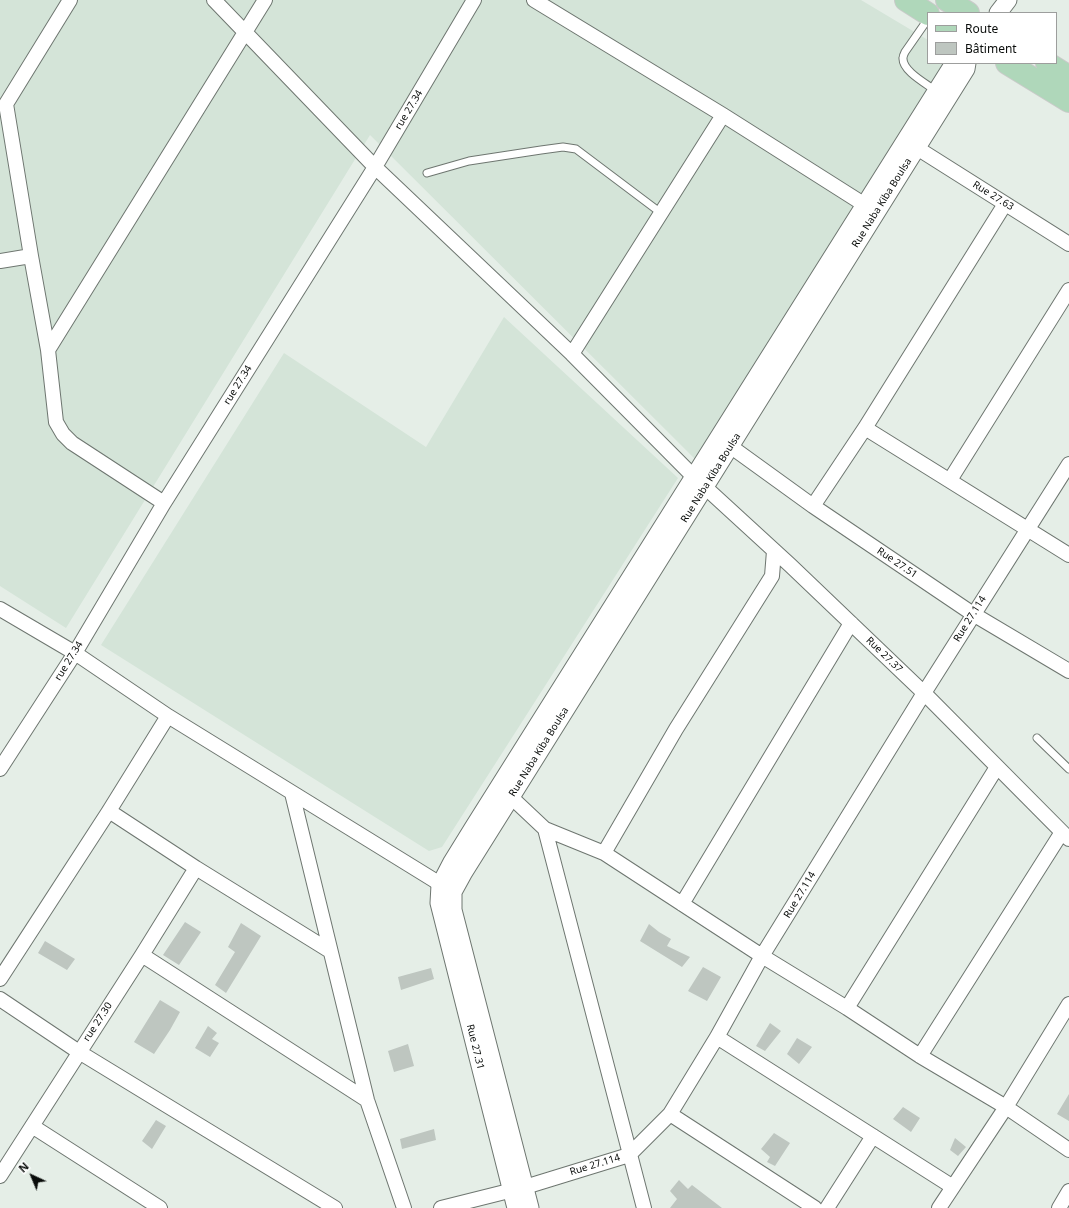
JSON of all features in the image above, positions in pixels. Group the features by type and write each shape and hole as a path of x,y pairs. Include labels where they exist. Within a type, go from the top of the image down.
{"main road":[{"path":"906,0 927,13"},
{"path":"947,0 966,12"},
{"path":"1009,64 1069,101"},
{"path":"1049,64 1069,77"}],"street":[{"path":"70,0 6,104 48,350 56,422 63,434 72,443 164,503"},
{"name":"Rue 27.37","path":"214,0 375,167 572,354 699,482 790,565 924,693 1066,836"},
{"path":"48,350 265,0"},
{"name":"rue 27.34","path":"0,769 75,653 164,503 375,167 474,0"},
{"path":"534,0 724,114 865,205"},
{"path":"999,12 1008,0"},
{"name":"Rue Naba Kiba Boulsa","path":"447,888 464,872 511,797 865,205 953,64"},
{"name":"Rue Naba Kiba Boulsa","path":"447,888 452,862 699,482 730,446 966,69 967,64"},
{"path":"572,354 724,114"},
{"name":"Rue 27.63","path":"916,148 1069,244"},
{"path":"813,506 866,428 1005,204"},
{"path":"0,261 31,256"},
{"path":"950,480 1069,290"},
{"path":"866,428 1069,555"},
{"name":"Rue 27.51","path":"730,446 813,506 973,614 1069,671"},
{"name":"Rue 27.114","path":"441,1208 518,1189 629,1155 670,1114 717,1037 762,956 973,614 1069,464"},
{"path":"772,576 774,551"},
{"path":"604,852 676,729 772,576 790,565"},
{"path":"0,609 75,653 168,716 447,888"},
{"path":"682,904 851,623"},
{"path":"0,979 168,716"},
{"path":"847,1008 997,767"},
{"path":"292,793 367,1100 404,1208"},
{"path":"511,797 545,829 604,852 762,956 847,1008 920,1056 1006,1107 1069,1150"},
{"path":"109,810 196,868 330,951"},
{"path":"545,829 644,1208"},
{"path":"920,1056 1066,836"},
{"name":"rue 27.30","path":"0,1176 196,868"},
{"name":"Rue 27.31","path":"447,888 439,903 518,1189 530,1208"},
{"path":"142,955 367,1100"},
{"path":"0,999 79,1052 335,1208"},
{"path":"939,1208 1006,1107 1069,1004"},
{"path":"717,1037 952,1188"},
{"path":"670,1114 806,1206"},
{"path":"32,1126 160,1208"},
{"path":"827,1208 872,1136"},
{"name":"Rue 27.31","path":"516,1208 518,1189"},
{"path":"1058,1208 1069,1191"}],"lane":[{"path":"927,20 905,52 903,58 904,66 911,73 936,90"},
{"path":"427,173 468,161 563,147 576,149 661,213"},
{"path":"1037,738 1069,769"}],"shaded area":[{"path":"0,0 861,0 927,39 927,64 948,64 697,461 370,135 66,628 0,586"},
{"path":"504,317 678,478 442,847 429,851 101,645 284,353 426,447"}],"building":[{"path":"185,922 201,932 179,965 163,955"},
{"path":"241,923 261,936 226,993 215,985 235,952 228,947"},
{"path":"649,924 671,939 667,946 690,957 682,967 640,941"},
{"path":"45,941 75,959 67,970 38,953"},
{"path":"703,967 721,977 707,1001 688,991"},
{"path":"431,968 434,979 401,990 398,977"},
{"path":"160,1000 180,1012 154,1054 134,1042"},
{"path":"770,1023 781,1031 765,1051 756,1046"},
{"path":"208,1026 217,1033 212,1039 219,1043 210,1057 195,1048"},
{"path":"797,1038 812,1047 799,1064 787,1054"},
{"path":"408,1044 414,1066 394,1072 388,1051"},
{"path":"1069,1094 1069,1121 1057,1114"},
{"path":"903,1107 920,1118 911,1132 893,1119"},
{"path":"156,1120 166,1126 152,1149 142,1141"},
{"path":"434,1129 436,1140 402,1149 400,1139"},
{"path":"774,1133 790,1143 775,1166 767,1162 770,1157 761,1149"},
{"path":"955,1138 966,1147 958,1156 950,1150"},
{"path":"679,1180 688,1189 692,1185 722,1208 670,1208 677,1199 670,1191"}]}
